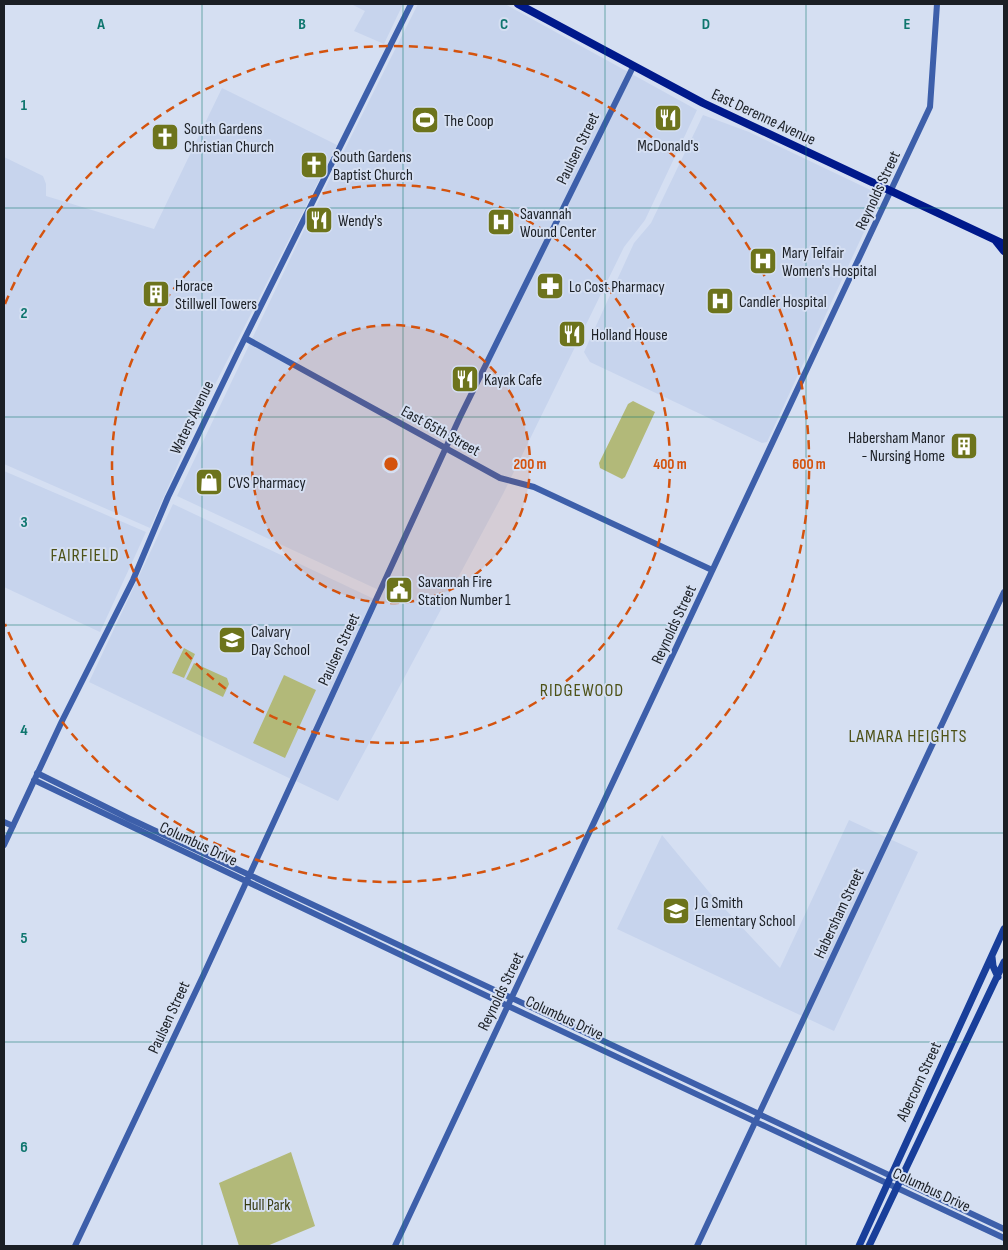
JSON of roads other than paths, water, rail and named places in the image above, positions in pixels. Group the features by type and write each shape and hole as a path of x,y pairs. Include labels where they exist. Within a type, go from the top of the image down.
{"highway":[{"name":"East Derenne Avenue","path":"518,4 633,67 704,103 1004,244"},
{"path":"995,239 1004,251"}],"main road":[{"name":"Abercorn Street","path":"859,1246 886,1183 1004,929"},
{"path":"992,954 993,966 998,977"},
{"name":"Abercorn Street","path":"869,1246 1004,962"},
{"path":"984,970 989,974 992,988"}],"street":[{"name":"Waters Avenue","path":"4,845 37,773 133,580 168,497 411,4"},
{"name":"Reynolds Street","path":"395,1246 930,107 937,4"},
{"name":"Paulsen Street","path":"75,1246 445,448 633,67"},
{"name":"East 65th Street","path":"245,338 500,478 534,487 712,570"},
{"name":"Habersham Street","path":"697,1246 1004,592"},
{"name":"Columbus Drive","path":"37,773 508,1006 1004,1238"},
{"name":"Columbus Drive","path":"34,780 512,997 1004,1228"},
{"path":"4,822 13,826"}],"place":[{"name":"McDonald's","path":"668,118"},
{"name":"The Coop","path":"425,120"},
{"name":"South Gardens Christian Church","path":"165,137"},
{"name":"South Gardens Baptist Church","path":"314,165"},
{"name":"Wendy's","path":"319,220"},
{"name":"Savannah Wound Center","path":"501,222"},
{"name":"Mary Telfair Women's Hospital","path":"763,261"},
{"name":"Lo Cost Pharmacy","path":"550,286"},
{"name":"Horace Stillwell Towers","path":"156,294"},
{"name":"Candler Hospital","path":"720,301"},
{"name":"Holland House","path":"572,334"},
{"name":"Kayak Cafe","path":"465,379"},
{"name":"Habersham Manor - Nursing Home","path":"964,446"},
{"name":"CVS Pharmacy","path":"209,482"},
{"name":"Savannah Fire Station Number 1","path":"399,590"},
{"name":"Calvary Day School","path":"232,640"},
{"name":"J G Smith Elementary School","path":"676,911"}],"district":[{"name":"FAIRFIELD","path":"85,555"},
{"name":"RIDGEWOOD","path":"582,690"},
{"name":"LAMARA HEIGHTS","path":"908,736"}],"park label":[{"name":"Hull Park","path":"267,1204"}]}
